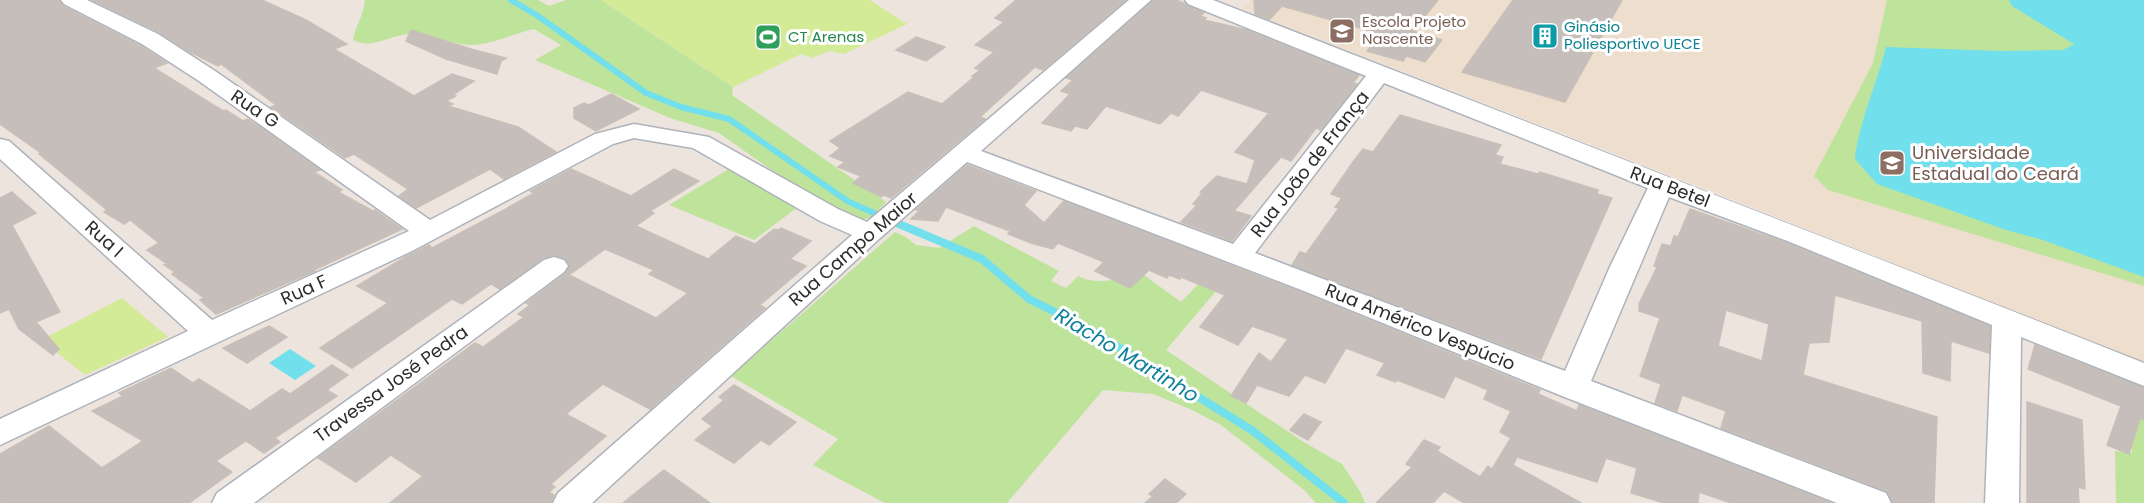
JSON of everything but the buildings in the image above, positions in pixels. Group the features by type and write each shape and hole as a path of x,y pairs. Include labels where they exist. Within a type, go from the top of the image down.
{"street":[{"name":"Rua G","path":"71,0 150,39 169,51 302,141 429,232"},
{"name":"Rua Campo Maior","path":"570,503 870,233 1140,0"},
{"name":"Rua Betel","path":"1195,0 1662,185 1788,232 2144,375"},
{"name":"Rua João de França","path":"1239,255 1380,72"},
{"name":"Rua F","path":"0,433 209,333 429,232 604,139 626,132 643,131 700,142 829,215 870,233"},
{"name":"Rua I","path":"0,146 209,333"},
{"name":"Rua Américo Vespúcio","path":"965,153 1239,255 1573,388 1874,503"},
{"path":"1573,388 1623,269 1662,185"},
{"name":"Travessa José Pedra","path":"229,503 555,266"},
{"path":"2002,503 2007,321"}],"shaded area":[{"name":"Universidade Estadual do Ceará","path":"1251,0 2144,0 2144,363 1732,199 1243,9"}],"green space":[{"path":"365,0 538,0 549,6 566,0 601,0 733,87 732,95 886,202 870,218 858,220 810,197 719,133 670,118 535,60 561,45 534,29 495,41 471,45 421,34 402,35 371,43 353,40"},
{"name":"CT Arenas","path":"601,0 870,0 907,24 844,54 829,51 813,58 801,54 733,87"},
{"path":"1887,0 2144,0 2144,286 1828,190 1814,176 1873,63"},
{"path":"732,167 802,204 754,240 669,205"},
{"path":"974,226 1059,271 1051,281 1066,288 1078,276 1102,281 1144,275 1181,302 1205,277 1223,283 1166,350 1302,441 1342,464 1365,503 1316,503 1304,490 1221,425 1153,394 1103,390 1007,503 885,503 813,465 838,439 731,376 895,232 916,245 939,248"},
{"path":"122,298 168,337 85,375 41,340"},
{"path":"2144,418 2144,503 2116,503 2115,451 2132,453 2130,422"}],"water":[{"path":"2009,0 2144,0 2144,277 1877,184 1855,159 1860,131 1886,47 2001,51 2063,50 2074,44 2012,6"},
{"path":"290,349 316,366 295,380 269,363"}],"waterway":[{"name":"Riacho Martinho","path":"511,0 538,16 646,93 681,107 729,119 849,202 874,213"},
{"name":"Riacho Martinho","path":"899,224 982,259 1029,299 1091,330 1253,431 1344,503"}],"place":[{"name":"Escola Projeto Nascente","path":"1342,31"},
{"name":"Ginásio Poliesportivo UECE","path":"1545,36"},
{"name":"CT Arenas","path":"768,37"},
{"name":"Universidade Estadual do Ceará","path":"1892,163"}]}
